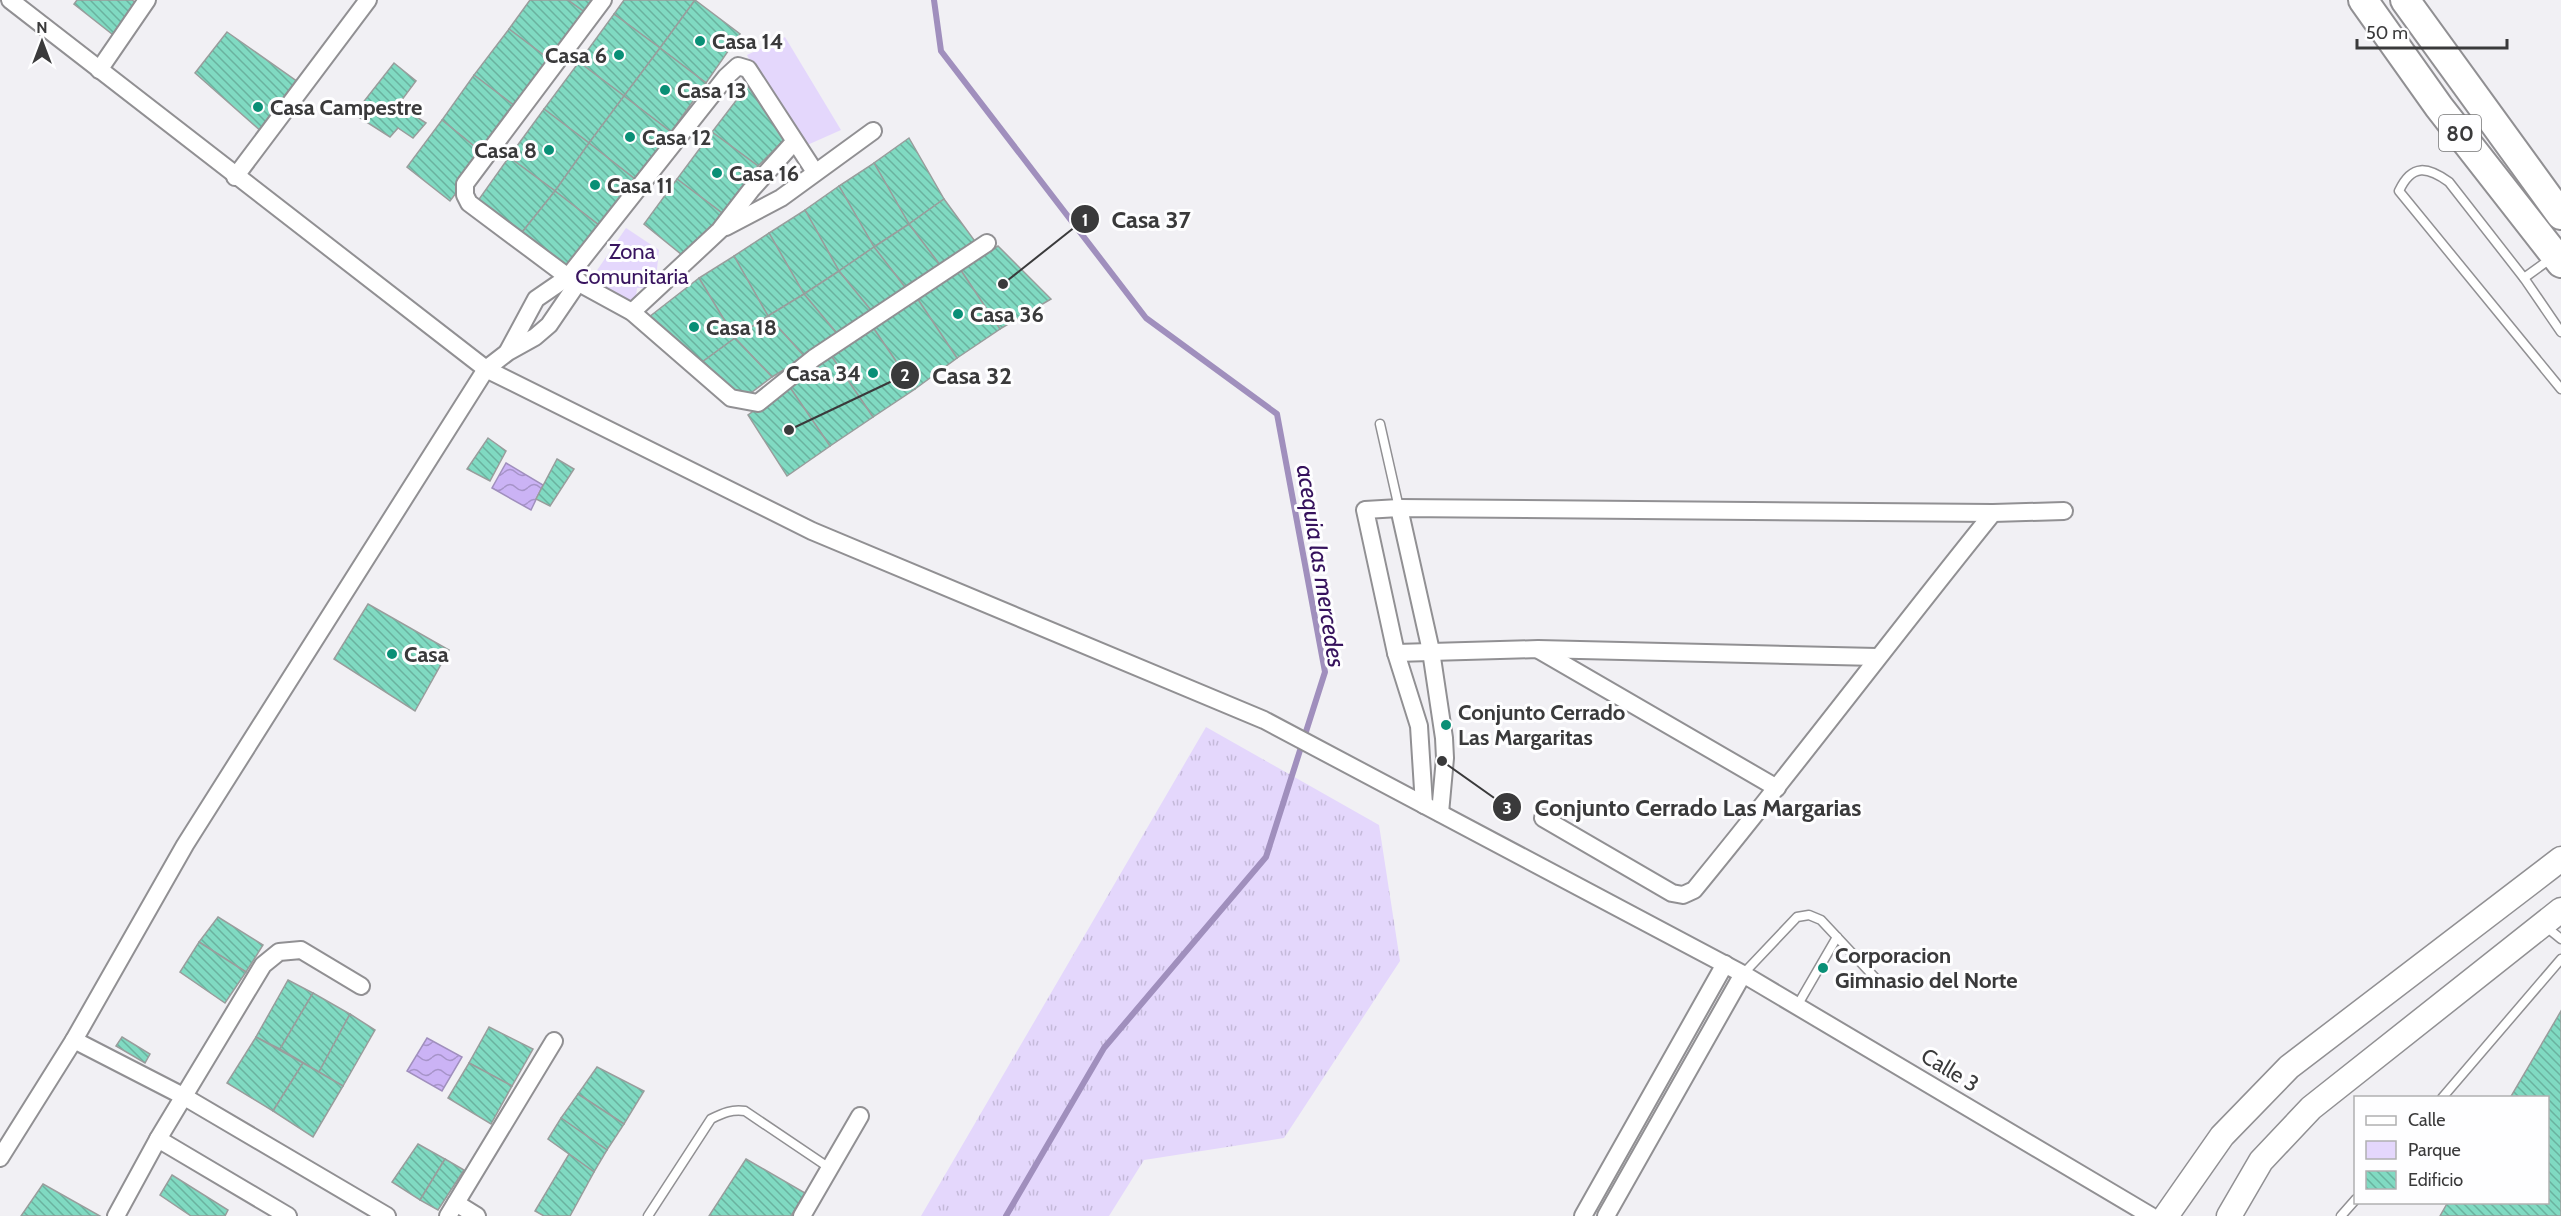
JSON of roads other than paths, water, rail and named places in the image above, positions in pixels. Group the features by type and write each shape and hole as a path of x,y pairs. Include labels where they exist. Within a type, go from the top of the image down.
{"highway":[{"name":"80","path":"2363,0 2439,106 2558,259"},
{"name":"80","path":"2405,0 2561,215"}],"main road":[{"path":"2166,1216 2222,1136 2289,1066 2561,859"},
{"path":"2229,1216 2261,1161 2311,1108 2552,917"}],"street":[{"name":"Calle 3","path":"10,0 235,177 486,369 812,531 1263,720 1743,974 2151,1216"},
{"path":"99,70 147,0"},
{"path":"235,177 368,0"},
{"path":"603,0 465,184 465,195 470,203 573,279 632,312 731,398 758,403 814,358 987,243"},
{"path":"0,1158 74,1040 185,845 486,369 508,352 536,337 549,325 573,279 726,77 738,66 748,69 815,172"},
{"path":"720,230 781,198 873,131"},
{"path":"632,312 720,230 751,190 794,142"},
{"path":"508,352 537,299 573,279"},
{"path":"1424,805 1419,726 1396,653 1365,510 1399,508 1993,513 2064,511"},
{"path":"1399,508 1431,651 1444,738 1445,759 1440,813"},
{"path":"1543,818 1672,893 1683,895 1694,890 1993,513"},
{"path":"1396,653 1538,649 1877,657"},
{"path":"1538,649 1777,788"},
{"path":"116,1216 183,1096 263,965 279,952 301,950 361,986"},
{"path":"1583,1216 1725,964"},
{"path":"1606,1216 1743,974"},
{"path":"74,1040 183,1096 387,1216"},
{"path":"477,1216 452,1210 554,1041"},
{"path":"802,1216 860,1116"},
{"path":"158,1139 288,1216"}],"lane":[{"path":"2561,332 2450,182 2433,171 2413,172 2403,182 2399,191 2561,389"},
{"path":"2524,279 2558,259"},
{"path":"1380,424 1399,508"},
{"path":"1743,974 1797,916 1809,915 1821,921 1880,982"},
{"path":"2552,917 2561,939"},
{"path":"1797,1006 1837,937"},
{"path":"2444,1096 2561,959"},
{"path":"648,1216 711,1119 724,1113 736,1110 745,1111 831,1169"},
{"path":"2341,1216 2354,1200"}],"water":[{"path":"506,463 543,485 531,510 492,488"},
{"path":"427,1038 462,1057 442,1091 407,1071"}],"waterway":[{"name":"acequia las mercedes","path":"934,0 941,51 1146,318 1277,414 1325,672 1266,857 1104,1048 1006,1216"}],"place":[{"name":"Casa 14","path":"700,41"},
{"name":"Casa 6","path":"619,55"},
{"name":"Casa 13","path":"665,90"},
{"name":"Casa Campestre","path":"258,107"},
{"name":"Casa 12","path":"630,137"},
{"name":"Casa 8","path":"549,150"},
{"name":"Casa 16","path":"717,173"},
{"name":"Casa 11","path":"595,185"},
{"name":"Casa 37","path":"1003,284"},
{"name":"Casa 36","path":"958,314"},
{"name":"Casa 18","path":"694,327"},
{"name":"Casa 34","path":"873,373"},
{"name":"Casa 32","path":"789,430"},
{"name":"Casa","path":"392,654"},
{"name":"Conjunto Cerrado Las Margaritas","path":"1446,725"},
{"name":"Conjunto Cerrado Las Margarias","path":"1442,761"},
{"name":"Corporacion Gimnasio del Norte","path":"1823,968"}],"park label":[{"name":"Zona Comunitaria","path":"632,264"}]}
